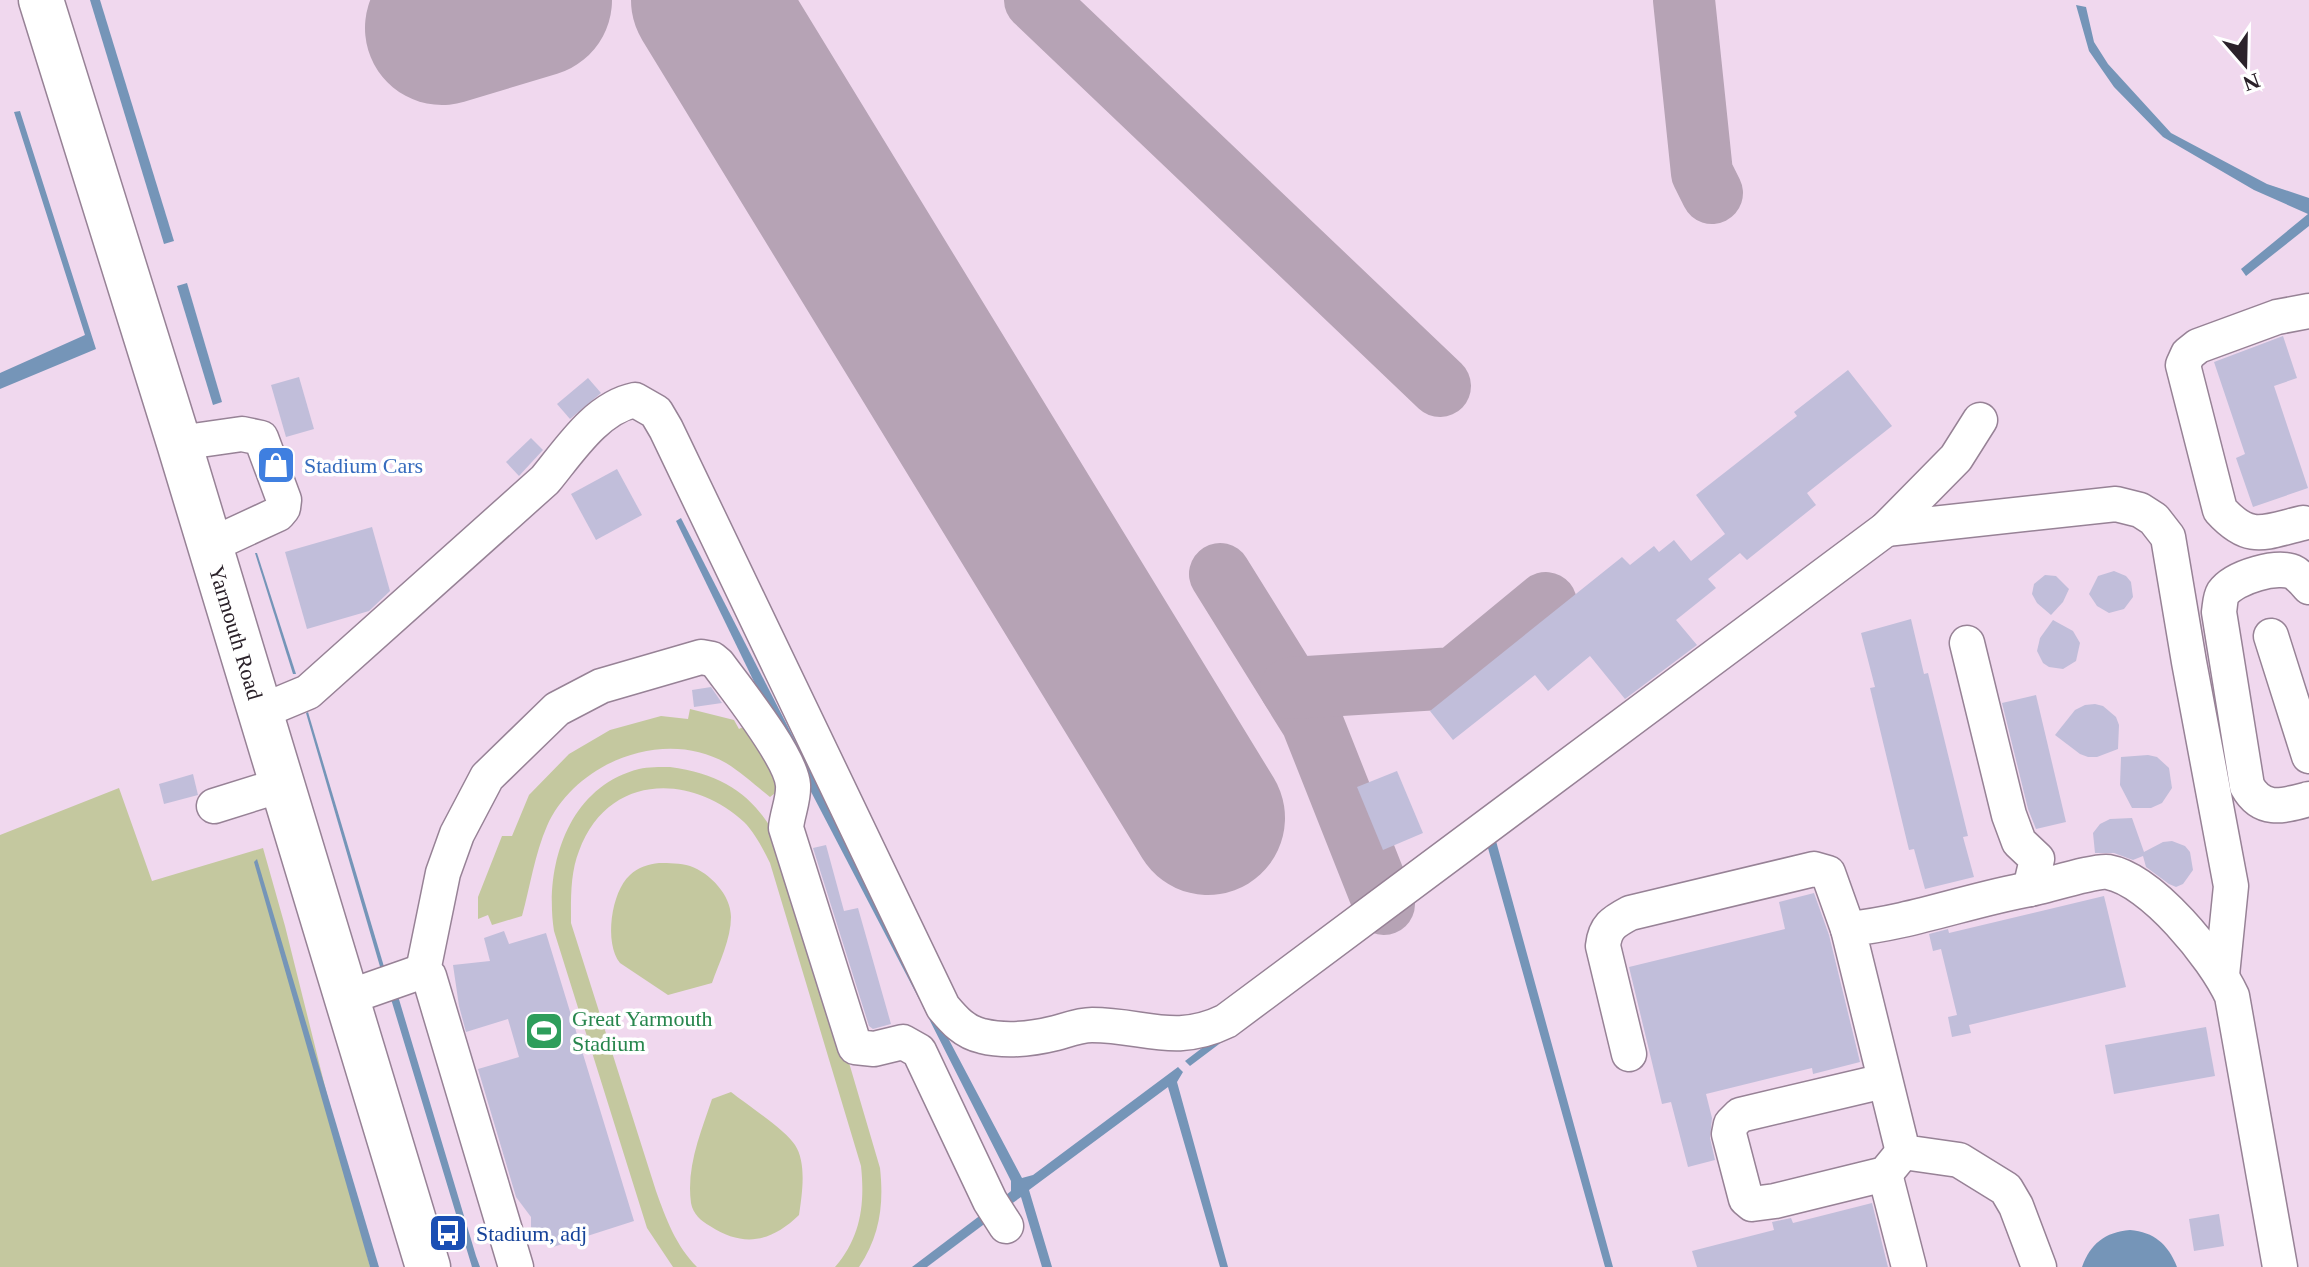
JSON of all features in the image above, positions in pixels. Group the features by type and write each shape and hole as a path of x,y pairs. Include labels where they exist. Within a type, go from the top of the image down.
{"main road":[{"name":"Yarmouth Road","path":"41,0 179,443 428,1267"}],"lane":[{"path":"2307,524 2258,533 2236,528 2220,510 2183,365 2188,354 2198,346 2277,317 2309,311"},
{"path":"260,712 308,692 545,480 600,418 620,403 635,400 656,412 666,429 943,1007 958,1024 979,1036 1003,1039 1036,1038 1088,1025 1183,1035 1207,1030 1226,1021 1886,529 1956,458 1980,420"},
{"path":"179,443 254,434 261,438 284,500 278,514 209,546"},
{"path":"1886,529 2116,504 2140,510 2154,519 2168,537 2231,886 2222,975"},
{"path":"2309,587 2293,572 2283,570 2245,577 2232,584 2222,595 2219,612 2247,786 2254,798 2269,806 2309,799"},
{"path":"2271,636 2309,756"},
{"path":"1967,643 2009,815 2019,842 2037,859 2030,889"},
{"path":"423,971 443,873 457,834 487,777 557,709 601,686 692,659 712,659 727,676 791,773 792,799 786,828 855,1047 874,1049 903,1042 919,1051 926,1060 990,1201 1006,1226"},
{"path":"214,806 281,785"},
{"path":"1629,1054 1603,946 1605,931 1614,921 1630,913 1814,869 1828,873 1848,929 1884,1081 1909,1267"},
{"path":"1848,929 1878,926 1989,896 2107,871 2145,888 2193,938 2222,975 2232,996 2280,1267"},
{"path":"346,998 423,971"},
{"path":"423,971 433,985 516,1267"},
{"path":"1884,1081 1740,1115 1731,1124 1729,1134 1746,1199 1752,1204 1775,1201 1894,1163 1959,1160 2006,1189 2016,1206 2039,1267"}],"green space":[{"path":"690,709 734,720 739,729 751,723 788,783 770,797 726,763 701,753 675,749 623,757 599,769 560,804 543,836 522,916 492,925 488,915 478,919 478,897 502,836 512,836 529,795 569,754 610,730 661,716 688,719"},
{"path":"670,767 714,778 747,798 772,829 792,869 880,1168 879,1219 872,1244 859,1267 835,1267 856,1232 862,1194 861,1166 770,863 744,822 723,806 675,789 652,789 629,795 609,807 592,826 579,851 572,887 571,923 656,1191 677,1241 697,1267 673,1267 647,1228 554,931 553,881 566,832 578,811 594,793 615,778 639,769"},
{"path":"119,788 152,881 263,848 370,1267 0,1267 0,835"},
{"path":"659,863 686,865 705,874 723,893 731,917 727,942 712,983 668,995 620,963 611,931 614,905 623,883 636,870"},
{"path":"731,1092 790,1139 801,1161 803,1179 799,1215 778,1231 757,1239 722,1233 701,1219 691,1203 693,1163 712,1099"}],"water":[{"path":"90,0 100,0 174,241 164,244"},
{"path":"2076,5 2086,7 2094,42 2108,64 2171,133 2267,184 2309,198 2309,226 2246,276 2241,269 2308,214 2254,190 2163,137 2114,87 2089,51"},
{"path":"20,111 96,349 0,389 0,373 85,335 14,112"},
{"path":"187,283 222,402 213,405 177,286"},
{"path":"681,518 926,996 919,999 759,692 676,521"},
{"path":"257,553 296,674 293,674"},
{"path":"308,712 385,970 381,970"},
{"path":"1496,841 1613,1267 1605,1267 1488,848 1482,846 1190,1066 1185,1061 1467,846"},
{"path":"257,859 379,1267 370,1267 254,862"},
{"path":"398,996 480,1267 472,1267 391,999"},
{"path":"929,1002 1022,1178 1033,1175 1178,1067 1183,1072 1177,1082 1228,1267 1220,1267 1168,1087 1029,1190 1052,1267 1042,1267 1021,1197 1000,1212 995,1204 1011,1191 1011,1181 922,1005"},
{"path":"990,1208 995,1216 927,1267 912,1267"},
{"path":"2130,1230 2146,1233 2159,1241 2177,1267 2082,1267 2089,1252 2100,1241 2113,1233"}],"building":[{"path":"2283,336 2297,378 2274,386 2308,488 2253,507 2236,458 2245,454 2214,362"},
{"path":"1848,370 1892,426 1807,493 1816,505 1747,560 1740,553 1708,579 1716,588 1676,620 1697,645 1625,699 1590,656 1548,691 1535,675 1453,740 1430,711 1622,557 1630,565 1654,546 1659,552 1674,540 1691,561 1725,534 1696,495 1797,416 1794,412"},
{"path":"299,377 314,429 286,437 271,385"},
{"path":"588,378 601,393 570,419 557,404"},
{"path":"531,438 543,450 519,476 506,462"},
{"path":"617,469 642,515 596,540 571,494"},
{"path":"372,527 390,591 369,611 307,629 285,552"},
{"path":"2114,571 2131,582 2133,597 2124,609 2109,613 2097,606 2089,594 2098,576"},
{"path":"2045,575 2056,576 2069,589 2063,602 2051,615 2032,594 2034,584"},
{"path":"1911,619 1924,674 1928,673 1968,836 1963,837 1974,877 1925,889 1914,849 1909,850 1870,688 1875,687 1861,633"},
{"path":"2053,620 2073,631 2080,643 2076,661 2063,669 2043,663 2037,651 2040,638"},
{"path":"711,687 722,703 694,707 692,690"},
{"path":"2036,695 2066,822 2036,829 2028,809 2002,703"},
{"path":"2095,704 2103,706 2116,717 2119,725 2118,749 2088,757 2055,735 2075,710"},
{"path":"2121,757 2157,757 2169,768 2172,788 2162,803 2151,808 2132,808 2120,785"},
{"path":"1397,771 1423,833 1383,850 1357,787"},
{"path":"193,774 198,795 164,804 159,784"},
{"path":"2132,818 2144,852 2172,841 2185,846 2190,852 2193,870 2183,884 2176,887 2169,884 2146,867 2143,856 2133,860 2114,853 2095,853 2093,833 2100,824 2110,819"},
{"path":"826,845 844,911 858,908 891,1024 873,1029 869,1026 813,848"},
{"path":"1814,893 1829,935 1860,1062 1813,1074 1812,1068 1706,1094 1712,1118 1710,1138 1715,1160 1688,1167 1671,1102 1662,1104 1629,967 1785,929 1779,902"},
{"path":"2104,896 2126,987 1969,1025 1971,1033 1952,1037 1948,1017 1957,1015 1941,949 1933,951 1929,934 1948,929 1949,933"},
{"name":"Great Yarmouth Stadium","path":"504,931 509,944 546,933 634,1221 553,1247 549,1239 531,1244 531,1217 516,1197 478,1069 519,1057 508,1019 466,1032 459,1006 453,965 490,961 484,938"},
{"path":"2206,1027 2215,1076 2114,1094 2105,1045"},
{"path":"1872,1203 1888,1267 1697,1267 1692,1251 1774,1230 1772,1222 1791,1218 1793,1223"},
{"path":"2219,1214 2224,1246 2194,1251 2189,1219"}],"taxiway":[{"path":"1035,0 1440,386"},
{"path":"1684,0 1702,173 1712,193"},
{"path":"1220,574 1312,722 1384,904"},
{"path":"1291,688 1455,678 1546,603"}],"runway":[{"path":"442,28 535,0"},
{"path":"708,0 1208,818"}],"place":[{"name":"Stadium Cars","path":"276,465"},
{"name":"Great Yarmouth Stadium","path":"544,1031"},
{"name":"Stadium, adj","path":"448,1233"}]}
